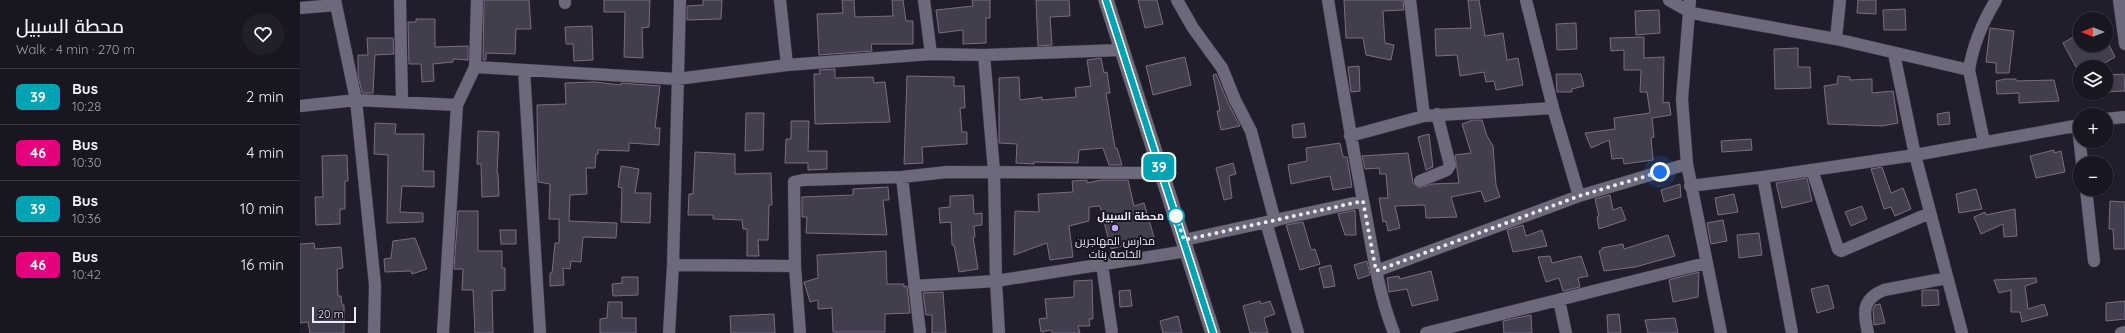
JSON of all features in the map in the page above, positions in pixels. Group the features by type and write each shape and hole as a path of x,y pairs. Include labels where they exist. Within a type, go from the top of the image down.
{"street":[{"path":"400,0 402,101"},
{"path":"443,333 457,105 475,67 477,0"},
{"path":"669,333 673,265 680,0"},
{"path":"780,0 787,65"},
{"path":"924,0 931,54"},
{"path":"1106,0 1161,173 1186,245 1213,333"},
{"path":"1178,0 1193,28 1222,68 1235,100 1251,131 1270,222 1298,333"},
{"path":"1328,0 1350,136 1376,271 1383,303 1394,333"},
{"path":"1410,0 1424,116"},
{"path":"1526,0 1553,108 1579,196"},
{"path":"1669,0 1894,54 1969,70"},
{"path":"1836,39 1840,0"},
{"path":"1984,142 1969,70 1981,26 1996,0"},
{"path":"2119,0 2125,44"},
{"path":"300,8 335,3 356,100 375,285 374,333"},
{"path":"1690,6 1682,99 1687,164 1690,186 1721,333"},
{"path":"475,67 677,79 787,65 931,54 984,55 1122,50"},
{"path":"1894,54 1914,155 1962,333"},
{"path":"984,55 994,171 996,281 999,333"},
{"path":"524,70 540,333"},
{"path":"300,106 356,100 402,101 457,105"},
{"path":"1350,136 1424,116 1437,114 1553,108"},
{"path":"1420,181 1447,170 1450,165 1437,114"},
{"path":"2113,118 2125,117"},
{"path":"1690,186 1763,178 1914,155 2073,126"},
{"path":"1376,271 1579,196 1687,164"},
{"path":"1812,170 1838,249 1841,251 1930,213"},
{"path":"800,333 795,266 794,182 803,180 902,177 947,172 994,171 1161,173"},
{"path":"902,177 920,333"},
{"path":"1763,178 1792,333"},
{"path":"2087,196 2094,261"},
{"path":"914,286 996,281 1102,265 1186,245 1270,222 1363,201"},
{"path":"1426,333 1706,263"},
{"path":"673,265 795,266"},
{"path":"1102,265 1112,333"},
{"path":"1868,333 1865,320 1866,307 1871,297 1876,293 1884,290 1947,278"},
{"path":"1559,300 1566,333"},
{"path":"2121,333 2125,332"}],"building":[{"path":"484,0 529,0 531,29 516,29 515,54 486,53 486,60 483,60"},
{"path":"604,0 650,0 649,27 642,28 643,58 624,57 625,12 604,12"},
{"path":"703,0 722,0 721,19 687,20 687,6 703,5"},
{"path":"842,0 854,0 855,17 893,16 892,0 903,0 906,21 913,21 913,44 871,44 872,51 819,55 817,14 843,13"},
{"path":"972,0 990,0 990,18 986,18 986,43 963,44 963,30 939,33 936,10 973,6"},
{"path":"1036,0 1069,0 1070,16 1050,17 1052,45 1038,46"},
{"path":"1138,0 1157,0 1163,24 1145,28"},
{"path":"1344,0 1403,0 1404,10 1383,11 1385,43 1394,45 1391,60 1366,55 1363,38 1346,38"},
{"path":"1468,0 1479,0 1485,36 1503,33 1507,60 1518,58 1523,85 1496,90 1494,81 1486,82 1484,72 1460,76 1457,55 1436,56 1435,29 1471,28"},
{"path":"1858,0 1876,0 1876,14 1857,13"},
{"path":"1905,9 1906,30 1884,30 1883,10"},
{"path":"1659,10 1660,33 1636,35 1635,11"},
{"path":"416,19 435,19 435,47 468,46 468,60 453,59 453,62 433,64 434,81 422,82 421,64 409,64 408,22 416,22"},
{"path":"1576,23 1577,49 1557,50 1556,24"},
{"path":"592,26 593,60 574,61 573,44 566,44 565,27"},
{"path":"1990,28 2014,31 2009,73 1996,73 1996,63 1986,62"},
{"path":"1644,37 1644,58 1664,57 1663,103 1669,102 1671,115 1652,118 1654,137 1651,138 1653,160 1624,164 1623,158 1612,159 1609,140 1591,148 1585,133 1615,129 1614,118 1650,113 1647,92 1640,92 1641,70 1624,70 1624,50 1611,51 1610,38"},
{"path":"2073,37 2073,52 2112,52 2115,57 2110,60 2073,60 2073,61 2063,43"},
{"path":"367,38 393,38 394,54 375,55 373,93 362,93 358,75 358,55 368,55"},
{"path":"1798,48 1798,67 1810,67 1811,88 1775,89 1774,49"},
{"path":"1185,57 1191,85 1153,95 1146,66"},
{"path":"1101,58 1104,73 1107,72 1110,93 1106,93 1115,148 1117,148 1122,165 1109,165 1103,148 1079,150 1078,163 1016,163 1017,144 999,143 999,78 1019,77 1020,100 1042,97 1042,100 1076,97 1075,88 1091,86 1087,60"},
{"path":"1359,66 1360,91 1351,92 1348,67"},
{"path":"835,69 835,78 873,77 874,83 885,82 890,122 815,124 814,74 820,74 819,70"},
{"path":"1216,74 1228,103 1240,126 1221,130 1217,111 1220,111 1213,75"},
{"path":"1556,74 1581,74 1584,86 1572,89 1572,92 1557,92"},
{"path":"2124,74 2125,91 2113,92 2113,75"},
{"path":"907,76 954,77 954,86 964,86 965,108 960,108 962,132 967,132 967,144 922,147 923,163 904,164"},
{"path":"1838,76 1850,77 1850,80 1872,79 1872,93 1893,91 1898,123 1882,126 1828,124 1824,86 1837,84"},
{"path":"2016,79 2016,81 2054,80 2059,101 2019,103 2019,93 1997,94 1996,81"},
{"path":"595,82 621,85 621,83 660,86 655,128 660,128 659,145 629,143 629,151 598,150 598,154 596,154 595,168 586,168 587,194 570,195 569,221 617,223 616,238 583,237 581,262 571,261 570,269 563,268 564,285 550,286 550,273 552,273 555,243 559,243 559,219 549,219 550,184 538,182 537,105 566,104 565,83"},
{"path":"1949,112 1950,124 1938,125 1937,114"},
{"path":"746,113 764,113 763,150 745,151"},
{"path":"1473,120 1482,120 1487,136 1493,146 1496,185 1500,197 1485,202 1481,191 1451,197 1457,217 1426,218 1425,205 1395,206 1400,228 1388,231 1386,221 1383,222 1379,198 1388,198 1386,174 1380,174 1379,168 1365,169 1362,156 1408,153 1413,183 1419,188 1432,184 1459,183 1455,155 1471,153 1462,124"},
{"path":"791,121 809,121 808,151 827,151 827,169 808,170 808,163 785,163 786,139 791,139"},
{"path":"375,123 396,124 395,134 424,134 423,171 434,171 434,187 402,186 400,212 423,213 423,222 387,223 388,155 374,154"},
{"path":"1304,123 1306,137 1293,138 1292,125"},
{"path":"478,131 499,132 497,173 499,196 482,197 481,164 477,164"},
{"path":"1429,134 1433,167 1426,170 1418,137"},
{"path":"1751,139 1752,150 1722,152 1721,141"},
{"path":"1340,143 1343,157 1347,157 1352,187 1333,190 1330,176 1291,184 1288,165 1307,161 1306,148"},
{"path":"2054,150 2054,153 2061,151 2065,172 2036,178 2030,156"},
{"path":"695,152 735,154 735,174 771,173 772,205 769,205 768,240 758,240 759,256 747,256 747,229 743,229 742,220 713,219 713,215 688,215 689,194 693,194"},
{"path":"347,155 348,181 345,181 345,209 340,209 340,224 316,225 315,197 323,197 322,156"},
{"path":"1233,163 1236,174 1229,176 1232,198 1224,200 1216,168"},
{"path":"621,166 639,169 635,193 651,193 650,223 621,222 622,188 618,187"},
{"path":"1882,167 1891,193 1903,188 1911,209 1895,216 1891,207 1884,209 1871,169"},
{"path":"1807,178 1812,201 1782,208 1776,183"},
{"path":"1087,180 1087,183 1101,180 1128,180 1134,206 1144,203 1154,237 1111,249 1100,206 1089,207 1089,221 1069,226 1073,257 1050,260 1047,243 1014,255 1015,211 1039,212 1038,194 1073,192 1072,181"},
{"path":"1680,184 1681,197 1664,202 1661,190"},
{"path":"888,187 889,200 883,200 887,235 806,233 807,217 802,217 802,197 853,195 853,189"},
{"path":"1976,189 1982,209 1959,213 1956,194"},
{"path":"1734,194 1738,212 1718,215 1715,198"},
{"path":"973,195 974,214 982,213 982,225 974,226 975,237 973,237 978,269 959,272 954,245 952,245 951,222 940,223 939,208 950,207 950,196"},
{"path":"1610,195 1613,210 1621,207 1626,220 1599,229 1597,217 1599,216 1595,199"},
{"path":"2110,201 2125,202 2125,249 2114,249 2113,229 2109,229"},
{"path":"1862,206 1867,219 1851,226 1845,212"},
{"path":"2015,209 2017,236 2004,237 2003,224 1981,234 1974,217 1985,212 1986,215"},
{"path":"1355,210 1356,235 1345,235 1338,214"},
{"path":"458,211 478,211 478,251 502,251 502,268 505,268 505,290 492,291 493,333 475,333 473,290 462,290 463,269 454,269"},
{"path":"1723,220 1727,241 1711,244 1707,223"},
{"path":"1303,222 1311,250 1315,249 1320,264 1300,270 1286,225"},
{"path":"1523,225 1526,236 1542,230 1547,246 1513,252 1507,230"},
{"path":"500,230 516,230 516,244 501,244"},
{"path":"1759,233 1762,255 1739,258 1737,235"},
{"path":"1668,235 1675,256 1635,267 1604,271 1599,251 1602,250 1602,248 1623,244 1624,249"},
{"path":"415,238 427,269 412,274 411,271 385,272 384,259 391,258 393,241"},
{"path":"314,243 315,249 341,247 343,268 337,269 338,296 341,296 342,305 344,305 344,333 310,333 308,322 300,323 300,244"},
{"path":"886,251 887,284 904,284 904,287 907,286 910,313 885,314 885,332 833,332 832,308 818,309 818,300 810,302 804,282 818,278 817,255"},
{"path":"1550,256 1552,263 1581,256 1588,276 1578,278 1580,287 1563,291 1559,278 1546,282 1538,257"},
{"path":"1367,261 1370,275 1358,279 1354,265"},
{"path":"1331,265 1335,286 1324,288 1319,268"},
{"path":"1431,271 1438,300 1412,306 1407,289 1389,292 1387,278 1399,276 1400,279"},
{"path":"1699,272 1698,297 1673,302 1669,280"},
{"path":"622,277 638,277 638,295 613,296 612,284 622,283"},
{"path":"2036,278 2037,282 2025,286 2028,309 2044,304 2048,315 2022,322 2020,312 2011,312 2011,290 1999,293 1994,280"},
{"path":"1092,280 1093,319 1089,319 1090,326 1078,326 1080,333 1052,333 1051,330 1041,332 1039,319 1047,318 1045,299 1074,297 1074,281"},
{"path":"1828,285 1834,308 1817,313 1811,289"},
{"path":"1130,290 1132,306 1120,307 1119,291"},
{"path":"1922,290 1938,290 1939,305 1922,306"},
{"path":"943,292 946,333 932,333 932,315 926,315 923,293"},
{"path":"1260,301 1261,304 1270,301 1275,314 1264,318 1268,333 1250,333 1243,306"},
{"path":"2125,301 2125,319 2106,321 2106,303"},
{"path":"608,302 622,302 622,318 636,318 636,333 600,333 600,319 607,318"},
{"path":"1880,304 1885,323 1874,325 1873,309 1875,305"},
{"path":"774,314 775,333 731,333 730,316"},
{"path":"1619,314 1621,333 1608,333 1607,315"},
{"path":"1531,315 1532,333 1504,333 1503,321"},
{"path":"1178,316 1182,333 1163,333 1160,321"},
{"path":"1675,318 1678,333 1648,333 1645,320"}],"bus line":[{"name":"39","path":"1106,0 1213,333"}],"place":[{"name":"محطة السبيل","path":"1176,216"},
{"name":"مدارس المهاجرين الخاصة بنات","path":"1115,228"}],"route":[{"path":"1176,216 1175,213 1184,240 1363,201 1376,271 1579,196 1660,172"}]}
